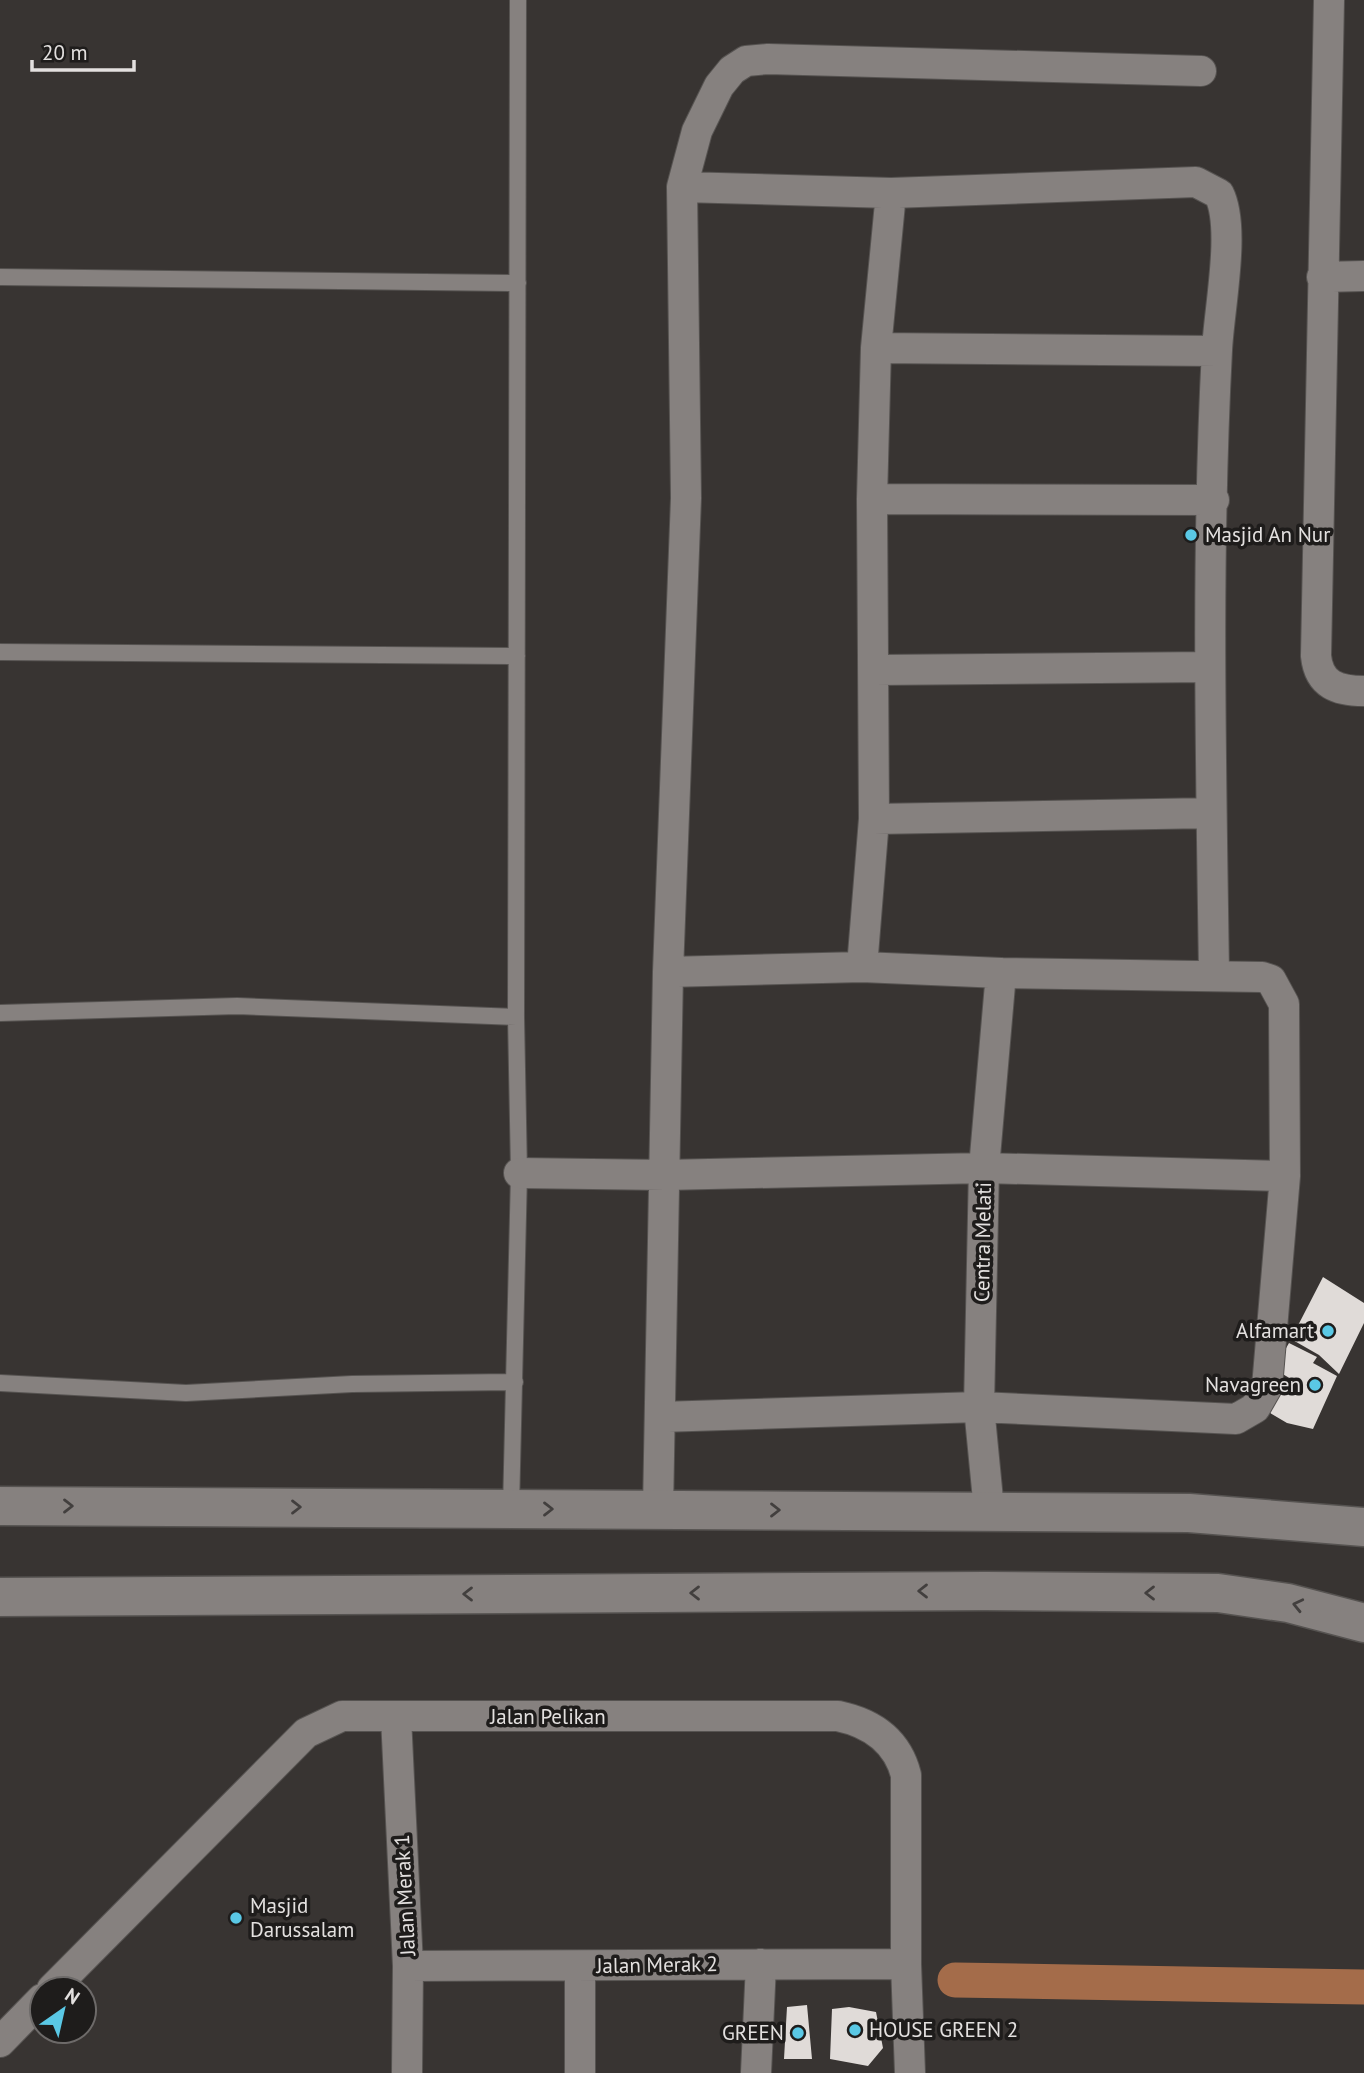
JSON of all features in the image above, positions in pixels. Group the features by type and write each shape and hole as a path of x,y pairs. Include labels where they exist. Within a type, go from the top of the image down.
{"main road":[{"path":"0,1506 1189,1513 1364,1527"},
{"path":"0,1597 985,1591 1218,1593 1288,1603 1364,1623"}],"street":[{"path":"1329,0 1316,656 1322,678 1332,686 1344,691 1364,691"},
{"path":"658,1510 668,972 686,498 682,187 697,131 708,105 732,70 746,61 768,59 1202,71"},
{"path":"682,187 891,193 1196,182 1219,194 1227,217 1217,351 1209,667 1214,974"},
{"path":"862,967 874,819 872,499 876,348 891,193"},
{"path":"1322,277 1364,276"},
{"path":"876,348 1217,351"},
{"path":"872,499 1214,500"},
{"path":"875,670 1209,667"},
{"path":"874,819 1211,813"},
{"path":"660,1417 979,1407 1236,1419 1246,1415 1261,1401 1266,1387 1285,1175 1283,1003 1271,980 1262,977 1214,974 1001,974 862,967 668,972"},
{"name":"Centra Melati","path":"989,1510 979,1407 984,1168 1001,974"},
{"path":"519,1173 665,1175 984,1168 1285,1175"},
{"name":"Jalan Pelikan","path":"66,1975 306,1733 342,1716 838,1716 870,1726 896,1750 906,1775 906,1964 911,2073"},
{"name":"Jalan Merak 1","path":"396,1717 408,1966 407,2073"},
{"path":"756,2073 761,1964"},
{"name":"Jalan Merak 2","path":"408,1966 906,1964"},
{"path":"580,1966 580,2073"},
{"path":"0,2042 28,2013"}],"lane":[{"path":"511,1509 519,1173 516,1017 519,0"},
{"path":"0,277 518,283"},
{"path":"0,652 517,656"},
{"path":"0,1013 237,1006 516,1017"},
{"path":"0,1382 186,1394 352,1384 515,1382"}],"building":[{"name":"Alfamart","path":"1323,1277 1364,1303 1364,1323 1339,1374 1319,1355 1291,1339"},
{"name":"Navagreen","path":"1289,1343 1317,1357 1313,1363 1337,1376 1313,1429 1287,1423 1260,1407 1274,1376 1295,1388 1298,1383 1274,1369"},
{"name":"GREEN","path":"807,2005 812,2059 784,2059 787,2007"},
{"name":"HOUSE GREEN 2","path":"849,2007 876,2012 883,2048 868,2066 830,2059 832,2009"}],"waterway":[{"path":"955,1980 1364,1987"}],"place":[{"name":"Masjid An Nur","path":"1191,535"},
{"name":"Alfamart","path":"1328,1331"},
{"name":"Navagreen","path":"1315,1385"},
{"name":"Masjid Darussalam","path":"236,1918"},
{"name":"HOUSE GREEN 2","path":"855,2030"},
{"name":"GREEN","path":"798,2033"}]}
